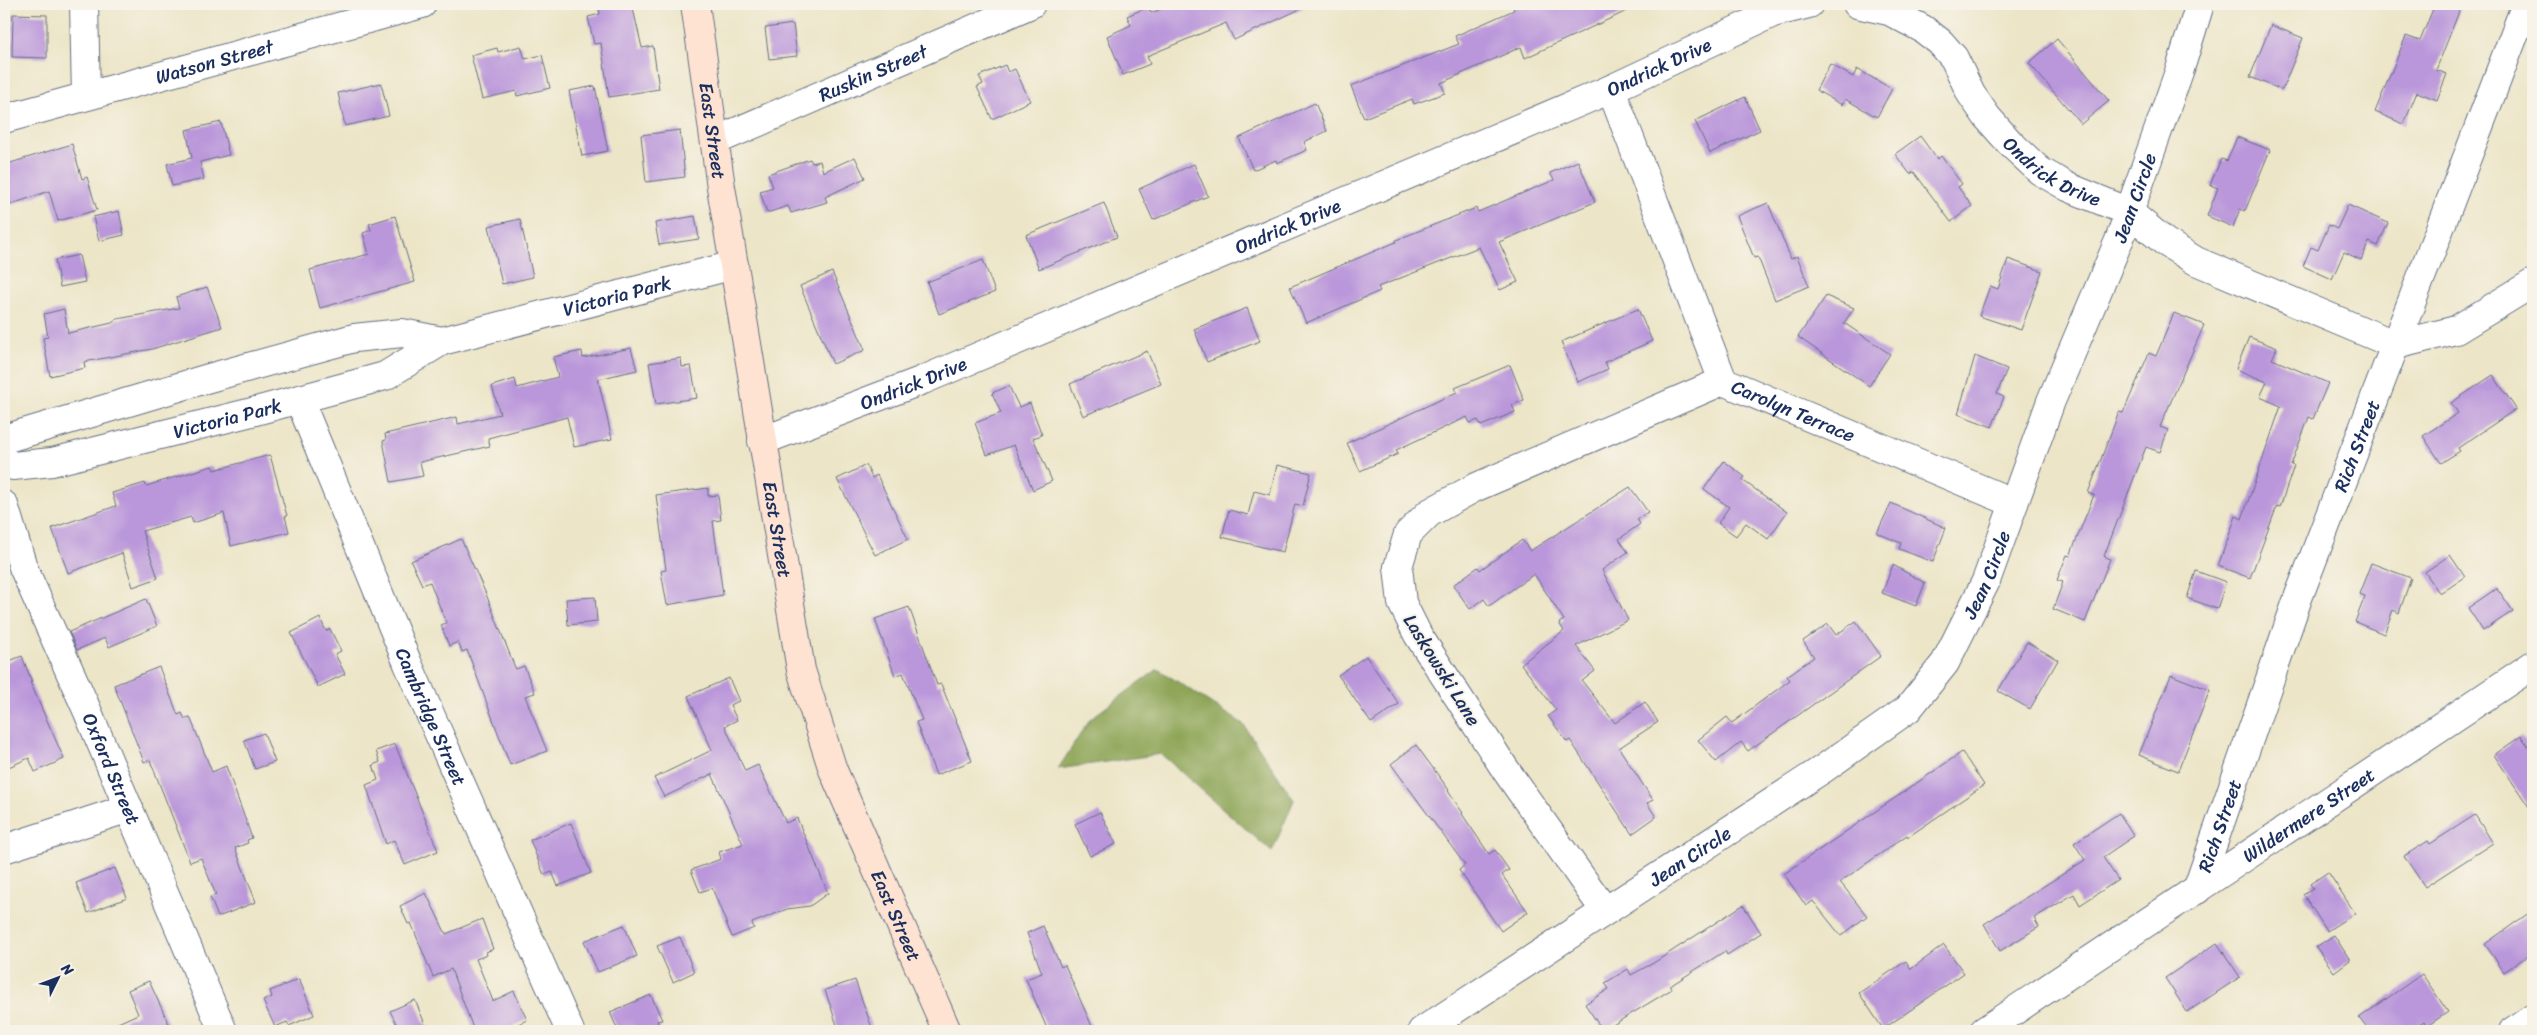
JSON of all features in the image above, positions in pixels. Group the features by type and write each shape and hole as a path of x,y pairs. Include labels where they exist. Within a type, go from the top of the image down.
{"main road":[{"name":"East Street","path":"695,4 762,441 801,670 832,770 902,925 946,1031"}],"street":[{"path":"84,4 86,96"},
{"name":"Watson Street","path":"4,118 380,10 422,4"},
{"name":"Ruskin Street","path":"715,141 1031,4"},
{"name":"Ondrick Drive","path":"762,441 923,380 1610,89 1773,13 1809,4"},
{"name":"Ondrick Drive","path":"1857,4 1890,11 1924,29 1940,42 1954,58 1971,94 1987,117 2024,158 2040,171 2068,188 2129,212 2165,242 2196,261 2396,345"},
{"name":"Jean Circle","path":"1422,1031 1823,769 1908,709 1945,663 1986,581 2052,401 2129,212 2180,69 2200,4"},
{"name":"Rich Street","path":"2197,890 2298,598 2526,4"},
{"name":"Carolyn Terrace","path":"1610,89 1723,381 2014,503"},
{"name":"Victoria Park","path":"4,461 13,466 52,462 385,376 442,341 734,265"},
{"path":"2396,345 2456,330 2533,283"},
{"name":"Victoria Park","path":"4,439 209,378 354,338 402,333 442,341"},
{"name":"Laskowski Lane","path":"1605,911 1505,769 1418,635 1402,603 1398,567 1408,534 1430,513 1474,488 1723,381"},
{"name":"Cambridge Street","path":"299,399 408,664 570,1031"},
{"name":"Oxford Street","path":"4,505 23,567 129,808 223,1031"},
{"name":"Wildermere Street","path":"1984,1031 2533,665"},
{"path":"4,850 129,808"},
{"path":"2513,1031 2533,1018"}],"green space":[{"path":"1158,669 1243,724 1294,800 1272,852 1161,754 1058,769 1090,719"}],"building":[{"path":"632,4 642,48 653,46 659,89 609,97 601,43 594,44 588,17 600,14 599,9"},
{"path":"1174,4 1311,4 1234,40 1226,23 1147,56 1150,64 1123,75 1107,36 1131,25 1127,16 1148,7 1151,13"},
{"path":"1512,4 1642,4 1525,58 1521,47 1441,83 1445,93 1414,104 1412,99 1364,118 1351,86 1459,44 1455,36 1514,10"},
{"path":"2435,4 2462,4 2436,70 2447,74 2437,100 2417,92 2404,124 2375,112 2406,36 2420,41"},
{"path":"13,14 47,15 47,58 12,57"},
{"path":"793,24 797,56 769,59 765,28"},
{"path":"2271,25 2303,38 2282,90 2250,77"},
{"path":"2057,39 2109,101 2081,124 2029,63"},
{"path":"521,46 525,59 542,55 550,88 517,96 516,91 482,99 471,55 497,48 498,52"},
{"path":"1830,64 1853,77 1857,69 1892,89 1877,117 1845,99 1842,105 1816,90"},
{"path":"1005,65 1008,72 1015,69 1030,101 992,119 977,87 983,84 979,76"},
{"path":"381,83 389,116 345,126 338,93"},
{"path":"595,86 608,151 582,156 569,91"},
{"path":"1745,97 1760,130 1710,153 1695,121"},
{"path":"1315,103 1327,131 1304,142 1307,150 1277,163 1276,160 1253,170 1239,138"},
{"path":"221,122 229,155 200,162 204,179 172,186 167,164 192,158 186,130"},
{"path":"680,130 685,177 646,182 641,135"},
{"path":"1920,136 1937,159 1941,156 1962,184 1958,187 1972,206 1951,222 1914,172 1910,174 1895,154"},
{"path":"2237,137 2270,150 2245,211 2240,209 2233,227 2207,216 2218,188 2210,185 2221,159 2227,161"},
{"path":"72,144 82,179 87,177 97,210 58,221 49,191 4,207 4,165"},
{"path":"855,157 865,178 825,197 827,202 791,213 788,206 767,213 760,191 773,187 768,174 810,159 812,163 820,161 823,172"},
{"path":"1578,161 1595,202 1499,242 1518,282 1500,290 1479,247 1378,287 1380,291 1306,323 1290,287 1396,242 1396,240 1476,208 1478,212 1554,180 1550,173"},
{"path":"1194,164 1208,196 1153,220 1139,189"},
{"path":"1104,203 1117,237 1039,269 1026,235"},
{"path":"1768,203 1791,259 1797,256 1809,286 1775,300 1758,257 1754,258 1737,216"},
{"path":"2348,205 2388,223 2378,246 2369,242 2361,260 2344,252 2332,279 2303,266 2311,247 2318,250 2329,225 2337,229"},
{"path":"119,211 124,235 99,241 93,217"},
{"path":"395,216 415,282 320,308 310,270 369,254 363,233 371,230 369,224"},
{"path":"695,216 699,239 659,245 655,223"},
{"path":"520,219 533,277 502,284 489,226"},
{"path":"79,255 85,282 60,287 55,260"},
{"path":"2008,259 2042,271 2021,330 1979,316 1990,286 1998,289"},
{"path":"983,260 995,292 939,314 927,282"},
{"path":"832,272 865,350 833,364 800,286"},
{"path":"207,287 222,327 152,349 84,362 85,368 50,376 43,338 48,337 44,314 64,309 68,333 112,323 117,319 179,308 176,297"},
{"path":"1826,296 1854,308 1844,323 1890,354 1869,386 1798,337"},
{"path":"1247,308 1260,341 1207,362 1194,329"},
{"path":"1638,309 1652,341 1605,362 1608,369 1578,382 1561,342"},
{"path":"2174,313 2204,325 2160,427 2168,430 2160,452 2146,447 2104,556 2110,559 2085,622 2053,609 2063,582 2057,580 2067,555 2070,556 2094,495 2088,493 2119,412 2123,413 2149,353 2156,356"},
{"path":"2249,337 2277,348 2272,359 2328,383 2313,419 2309,417 2291,465 2294,466 2280,507 2277,506 2250,578 2218,566 2236,516 2242,519 2281,406 2260,397 2267,382 2236,369"},
{"path":"631,348 637,370 598,379 612,439 574,447 567,417 488,438 490,446 420,462 423,476 391,482 383,441 386,440 385,434 457,417 458,424 500,414 492,386 515,379 517,388 558,377 553,357 582,351 583,358"},
{"path":"1147,351 1161,384 1083,416 1070,384"},
{"path":"1975,356 2007,369 1997,394 2004,397 1992,427 1958,414"},
{"path":"681,358 682,367 691,366 697,398 656,404 649,363"},
{"path":"1510,365 1524,400 1512,405 1515,412 1481,426 1478,420 1470,423 1467,417 1396,450 1398,454 1360,471 1347,443 1457,392 1455,388"},
{"path":"2493,375 2516,409 2458,448 2460,451 2441,463 2423,436 2458,413 2451,403"},
{"path":"1009,386 1019,407 1030,403 1042,435 1033,438 1052,481 1033,490 1014,445 987,455 975,423 1001,413 992,393"},
{"path":"270,455 287,516 285,516 289,532 231,546 224,513 193,523 191,517 142,531 158,578 133,587 122,553 68,573 52,528 116,506 112,493 145,483 146,486 212,466 214,470"},
{"path":"1724,461 1745,477 1742,480 1787,512 1768,539 1746,523 1736,536 1718,523 1729,507 1704,489"},
{"path":"866,465 872,478 877,475 908,539 875,555 837,479"},
{"path":"1277,465 1311,473 1303,506 1295,504 1283,552 1222,537 1229,510 1248,515 1254,491 1270,495"},
{"path":"1630,487 1648,512 1637,519 1640,524 1619,539 1628,552 1602,570 1628,620 1576,646 1595,671 1582,681 1615,723 1645,702 1658,722 1619,748 1653,800 1647,803 1656,817 1632,834 1570,740 1567,742 1548,716 1556,710 1521,664 1564,631 1559,623 1564,620 1534,574 1489,606 1484,599 1470,609 1453,585 1478,567 1480,570 1522,540 1530,551"},
{"path":"708,488 708,496 718,495 721,520 713,521 723,595 667,605 661,571 666,570 656,495"},
{"path":"1891,503 1946,528 1933,562 1899,549 1901,543 1877,533"},
{"path":"461,539 486,594 514,665 516,669 524,666 535,693 525,696 547,751 510,765 467,650 462,652 458,642 449,646 441,625 446,623 430,582 422,585 411,561"},
{"path":"2450,555 2465,577 2440,594 2425,572"},
{"path":"2371,563 2411,578 2399,613 2393,610 2384,634 2355,622 2365,596 2359,594"},
{"path":"1893,565 1925,583 1916,606 1882,593"},
{"path":"2196,571 2226,582 2217,609 2187,598"},
{"path":"2497,588 2513,611 2483,631 2468,608"},
{"path":"595,597 597,622 568,625 566,599"},
{"path":"146,599 157,626 109,647 105,638 77,650 69,632"},
{"path":"909,607 937,685 941,684 972,761 936,775 916,722 922,720 903,673 895,676 875,619"},
{"path":"320,618 326,631 330,629 341,651 335,654 345,674 318,687 291,633"},
{"path":"1856,621 1881,656 1748,751 1741,742 1716,762 1698,740 1727,717 1732,723 1790,680 1787,676 1814,657 1803,641 1828,624 1836,635"},
{"path":"2027,642 2058,660 2030,709 1998,691"},
{"path":"22,656 32,682 30,682 64,759 35,772 29,758 4,769 4,663"},
{"path":"1366,656 1399,704 1371,723 1338,675"},
{"path":"159,667 178,715 182,713 185,719 190,717 212,772 226,766 252,838 247,840 248,843 235,848 256,902 218,917 210,897 216,895 201,858 190,862 150,760 144,762 114,685"},
{"path":"2171,675 2210,690 2178,771 2139,755"},
{"path":"729,678 739,701 730,705 737,720 725,726 745,771 758,765 786,823 797,818 828,893 810,906 787,909 752,923 754,928 732,937 712,888 700,892 691,870 721,859 719,852 743,844 712,774 664,797 654,778 712,750 688,696"},
{"path":"264,733 275,762 255,769 244,740"},
{"path":"2521,736 2533,753 2533,813 2494,755"},
{"path":"395,744 438,851 405,865 394,840 386,844 366,785 378,780 373,765 380,762 376,751"},
{"path":"1416,745 1449,790 1462,814 1489,854 1495,850 1509,870 1502,875 1528,912 1501,931 1459,870 1465,865 1391,764"},
{"path":"1962,752 1984,785 1908,837 1907,835 1840,882 1867,916 1841,936 1813,901 1806,906 1784,874"},
{"path":"1100,812 1116,844 1090,856 1075,824"},
{"path":"2119,813 2134,836 2103,857 2118,880 2080,905 2074,894 2034,918 2039,927 2000,951 1984,924 2085,860 2074,843"},
{"path":"2475,815 2493,843 2425,887 2404,856 2428,841 2430,844"},
{"path":"571,823 591,873 558,886 552,872 544,875 530,840"},
{"path":"115,868 127,898 88,913 76,883"},
{"path":"2328,872 2355,913 2327,931 2303,894 2313,888 2310,884"},
{"path":"426,893 446,934 482,919 493,949 486,952 487,955 476,959 493,1001 514,991 527,1020 503,1031 474,1031 451,969 433,977 411,923 408,924 400,906"},
{"path":"1743,905 1761,933 1727,955 1725,951 1670,986 1672,989 1603,1031 1585,1004 1609,989 1605,983 1628,969 1631,975 1655,962"},
{"path":"2533,910 2533,952 2504,972 2485,944"},
{"path":"624,925 637,956 598,972 584,941"},
{"path":"1043,926 1061,967 1065,965 1094,1031 1048,1031 1026,979 1042,973 1027,933"},
{"path":"2334,935 2350,960 2334,972 2316,947"},
{"path":"680,937 694,972 673,982 657,946"},
{"path":"2217,943 2240,977 2187,1012 2165,978"},
{"path":"1944,945 1964,973 1883,1029 1859,993 1906,961 1911,969"},
{"path":"2422,974 2448,1012 2427,1026 2424,1022 2411,1031 2369,1031 2359,1018"},
{"path":"299,979 314,1015 289,1026 287,1022 275,1027 263,1001 272,997 270,991"},
{"path":"855,980 873,1031 839,1031 825,990"},
{"path":"149,981 172,1031 100,1031 138,1014 128,990"},
{"path":"651,995 662,1020 657,1021 661,1031 618,1031 610,1012"},
{"path":"415,1000 428,1031 400,1031 390,1011"}]}
